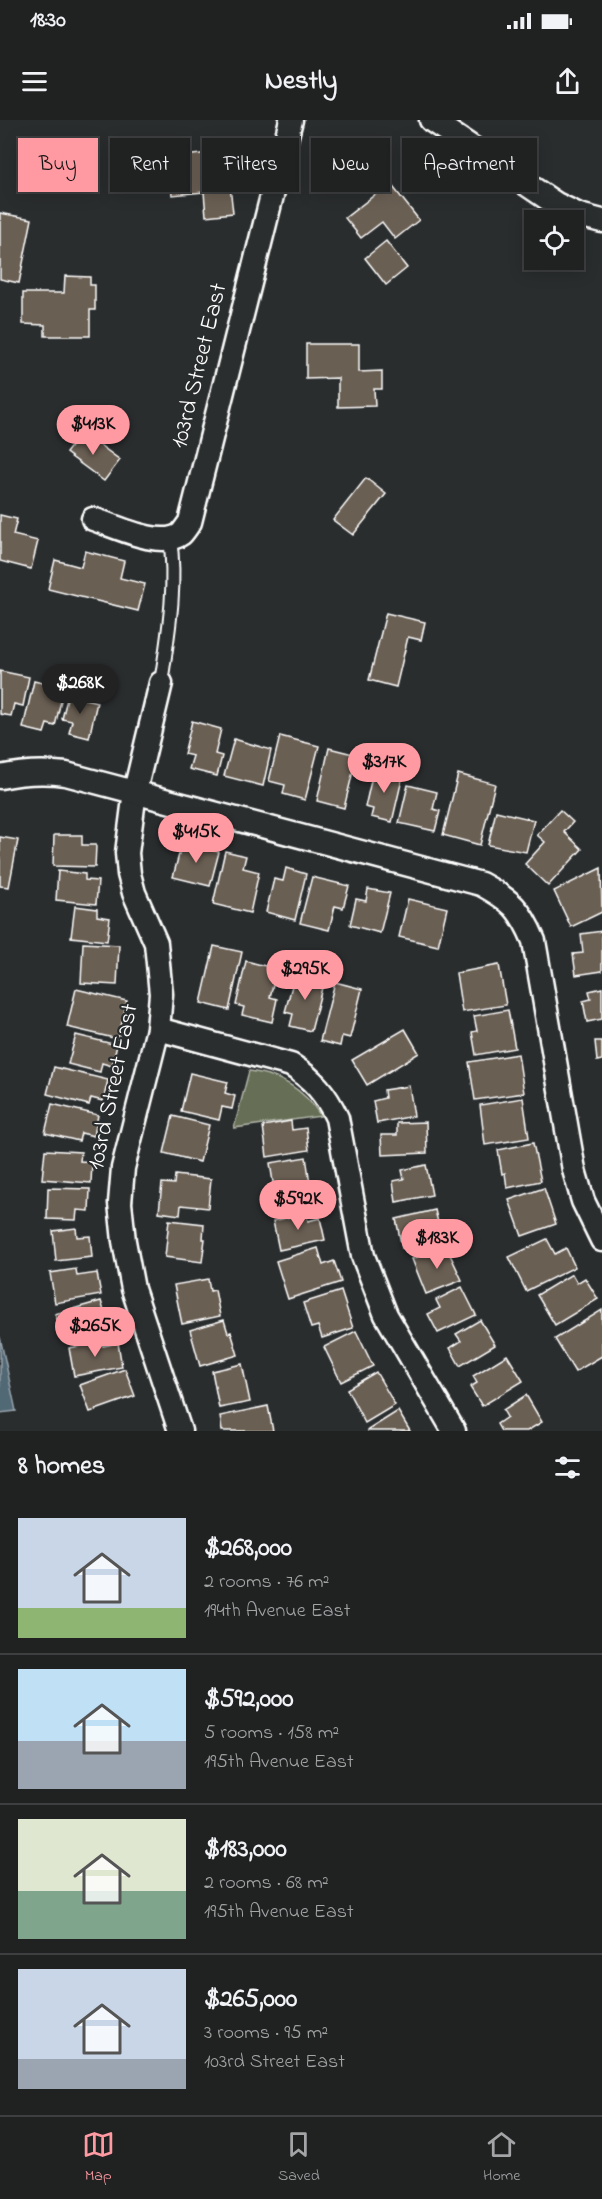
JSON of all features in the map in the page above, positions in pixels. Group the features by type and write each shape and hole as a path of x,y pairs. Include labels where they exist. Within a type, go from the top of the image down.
{"street":[{"name":"103rd Street East","path":"170,539 182,533 190,522 195,507 201,473 291,120"},
{"path":"430,120 556,204 579,215 602,221"},
{"path":"93,519 155,539 170,539"},
{"name":"103rd Street East","path":"161,683 135,791 127,853 134,893 156,943 161,994 158,1029 123,1168 120,1203 133,1289 180,1431"},
{"path":"0,777 27,771 66,774 481,884 508,900 519,911 534,941 574,1170 583,1201 602,1240"},
{"path":"158,1029 291,1065 306,1074 318,1086 337,1118 363,1256 386,1315 454,1431"}],"lane":[{"path":"161,683 172,602 170,539"}],"green space":[{"path":"249,1071 271,1076 290,1085 307,1098 321,1116 234,1128"}],"water":[{"path":"0,1337 16,1411 0,1413"}],"building":[{"path":"202,154 202,192 204,192 172,195 172,192 190,192 190,155"},
{"path":"390,183 419,220 395,239 382,222 361,238 345,218 378,192 390,192"},
{"path":"204,192 231,192 233,213 206,216"},
{"path":"0,213 32,219 19,283 0,279"},
{"path":"386,241 407,268 386,285 365,258"},
{"path":"65,276 90,277 90,285 95,285 95,310 90,310 90,336 45,336 45,325 23,324 23,293 64,293"},
{"path":"306,344 359,344 359,372 382,371 382,389 374,389 375,406 338,407 338,378 306,379"},
{"path":"82,432 120,460 104,481 66,453"},
{"path":"366,478 386,494 353,535 333,520"},
{"path":"0,515 17,519 13,535 38,541 31,569 0,561"},
{"path":"85,551 124,561 120,578 145,584 138,611 48,589 55,560 81,567"},
{"path":"386,613 425,622 421,640 408,637 396,687 369,680"},
{"path":"0,671 29,677 23,706 14,704 11,716 0,714"},
{"path":"34,681 64,688 55,726 47,724 44,733 23,728"},
{"path":"68,695 97,702 89,738 69,733 72,721 62,719"},
{"path":"192,721 221,729 215,754 222,756 217,776 189,769 193,756 184,754"},
{"path":"280,736 319,746 305,800 283,794 285,785 269,781"},
{"path":"234,739 271,750 263,786 224,776"},
{"path":"329,748 357,755 344,808 317,801"},
{"path":"374,768 403,775 392,822 371,817 373,809 365,807"},
{"path":"458,774 495,784 480,845 443,835"},
{"path":"408,785 437,792 433,809 440,811 435,831 399,823"},
{"path":"560,810 573,822 564,832 582,849 548,886 525,864 545,842 537,835"},
{"path":"496,811 534,820 526,852 488,845"},
{"path":"54,835 82,835 82,845 96,845 95,867 53,866"},
{"path":"0,837 18,840 9,887 0,886"},
{"path":"182,843 219,852 210,886 173,877"},
{"path":"225,851 246,856 243,868 259,872 250,913 213,904"},
{"path":"286,868 306,874 295,920 266,912 274,879 283,881"},
{"path":"601,868 602,912 571,927 554,891"},
{"path":"58,871 85,874 85,880 98,881 96,904 56,900"},
{"path":"312,877 349,886 343,908 335,906 329,930 300,923"},
{"path":"368,889 390,893 380,933 350,925 356,899 366,901"},
{"path":"408,899 447,908 438,946 399,937"},
{"path":"75,906 97,909 97,916 110,918 107,941 71,937"},
{"path":"602,931 602,971 576,975 573,954 583,953 581,934"},
{"path":"83,943 119,945 117,985 81,983"},
{"path":"214,946 242,952 229,1010 201,1003"},
{"path":"246,961 277,969 270,997 277,999 272,1022 242,1015 244,1007 236,1005"},
{"path":"499,965 506,1005 462,1012 456,973"},
{"path":"308,971 322,974 319,983 323,984 311,1031 290,1026 293,1014 285,1012 294,978 305,980"},
{"path":"335,982 362,989 350,1038 342,1036 340,1046 320,1041"},
{"path":"602,988 602,1019 587,1022 583,1001 591,999 589,991"},
{"path":"76,989 127,1001 118,1039 67,1027"},
{"path":"508,1010 515,1048 476,1055 472,1032 477,1031 474,1016"},
{"path":"405,1029 419,1053 367,1085 352,1060"},
{"path":"76,1035 117,1045 112,1066 102,1063 100,1072 68,1064"},
{"path":"595,1041 602,1041 602,1060 597,1061"},
{"path":"518,1054 524,1093 475,1100 469,1062"},
{"path":"54,1067 108,1080 103,1101 91,1098 89,1105 47,1094"},
{"path":"190,1073 228,1082 225,1093 235,1096 232,1109 222,1107 219,1120 181,1111"},
{"path":"409,1086 414,1116 377,1123 373,1101 385,1098 384,1090"},
{"path":"523,1098 529,1138 485,1145 480,1105"},
{"path":"52,1104 98,1115 94,1136 81,1133 79,1141 45,1133"},
{"path":"173,1116 209,1125 200,1162 164,1153"},
{"path":"291,1121 292,1130 306,1128 309,1150 267,1157 263,1126"},
{"path":"426,1122 427,1153 382,1155 381,1135 397,1135 397,1123"},
{"path":"533,1143 541,1181 507,1188 498,1150"},
{"path":"45,1150 81,1152 80,1161 92,1162 91,1183 42,1179"},
{"path":"306,1157 312,1196 279,1201 277,1187 274,1188 270,1163"},
{"path":"426,1165 432,1195 396,1202 393,1181 404,1179 402,1170"},
{"path":"175,1175 211,1179 208,1208 181,1205 180,1215 159,1212 162,1183 174,1184"},
{"path":"48,1188 90,1189 89,1211 77,1210 76,1220 47,1219"},
{"path":"544,1188 556,1224 522,1236 509,1200"},
{"path":"435,1210 442,1239 402,1248 396,1219"},
{"path":"306,1213 308,1221 320,1218 325,1240 279,1250 273,1221"},
{"path":"169,1220 204,1224 202,1262 165,1257"},
{"path":"76,1228 77,1237 90,1236 92,1257 56,1261 53,1231"},
{"path":"547,1239 555,1254 566,1248 575,1267 526,1291 509,1257"},
{"path":"446,1246 462,1280 426,1294 412,1259"},
{"path":"318,1248 323,1265 334,1261 341,1282 288,1299 276,1261"},
{"path":"76,1269 77,1276 97,1273 101,1295 55,1303 50,1273"},
{"path":"572,1274 577,1283 585,1278 598,1299 555,1325 537,1295"},
{"path":"208,1279 210,1291 215,1290 220,1316 182,1324 174,1285"},
{"path":"462,1287 476,1315 438,1333 428,1314 440,1308 436,1300"},
{"path":"341,1291 353,1328 322,1338 318,1326 311,1328 303,1303"},
{"path":"101,1301 107,1321 95,1324 97,1333 63,1342 55,1314"},
{"path":"602,1310 602,1356 575,1372 555,1339"},
{"path":"224,1320 228,1333 231,1332 238,1355 200,1366 190,1330"},
{"path":"480,1320 495,1345 460,1366 450,1348 461,1341 456,1334"},
{"path":"356,1331 373,1366 341,1382 324,1347"},
{"path":"102,1342 103,1346 118,1343 122,1367 74,1376 69,1348"},
{"path":"507,1355 523,1381 482,1406 470,1387 477,1383 473,1376"},
{"path":"242,1364 250,1402 219,1408 212,1371"},
{"path":"125,1369 135,1396 90,1412 80,1385"},
{"path":"376,1372 395,1405 365,1423 347,1389"},
{"path":"526,1395 542,1422 527,1431 501,1431 497,1424 507,1417 503,1410"},
{"path":"268,1406 273,1431 222,1431 220,1416"},
{"path":"398,1411 410,1431 368,1431 368,1430"}]}
